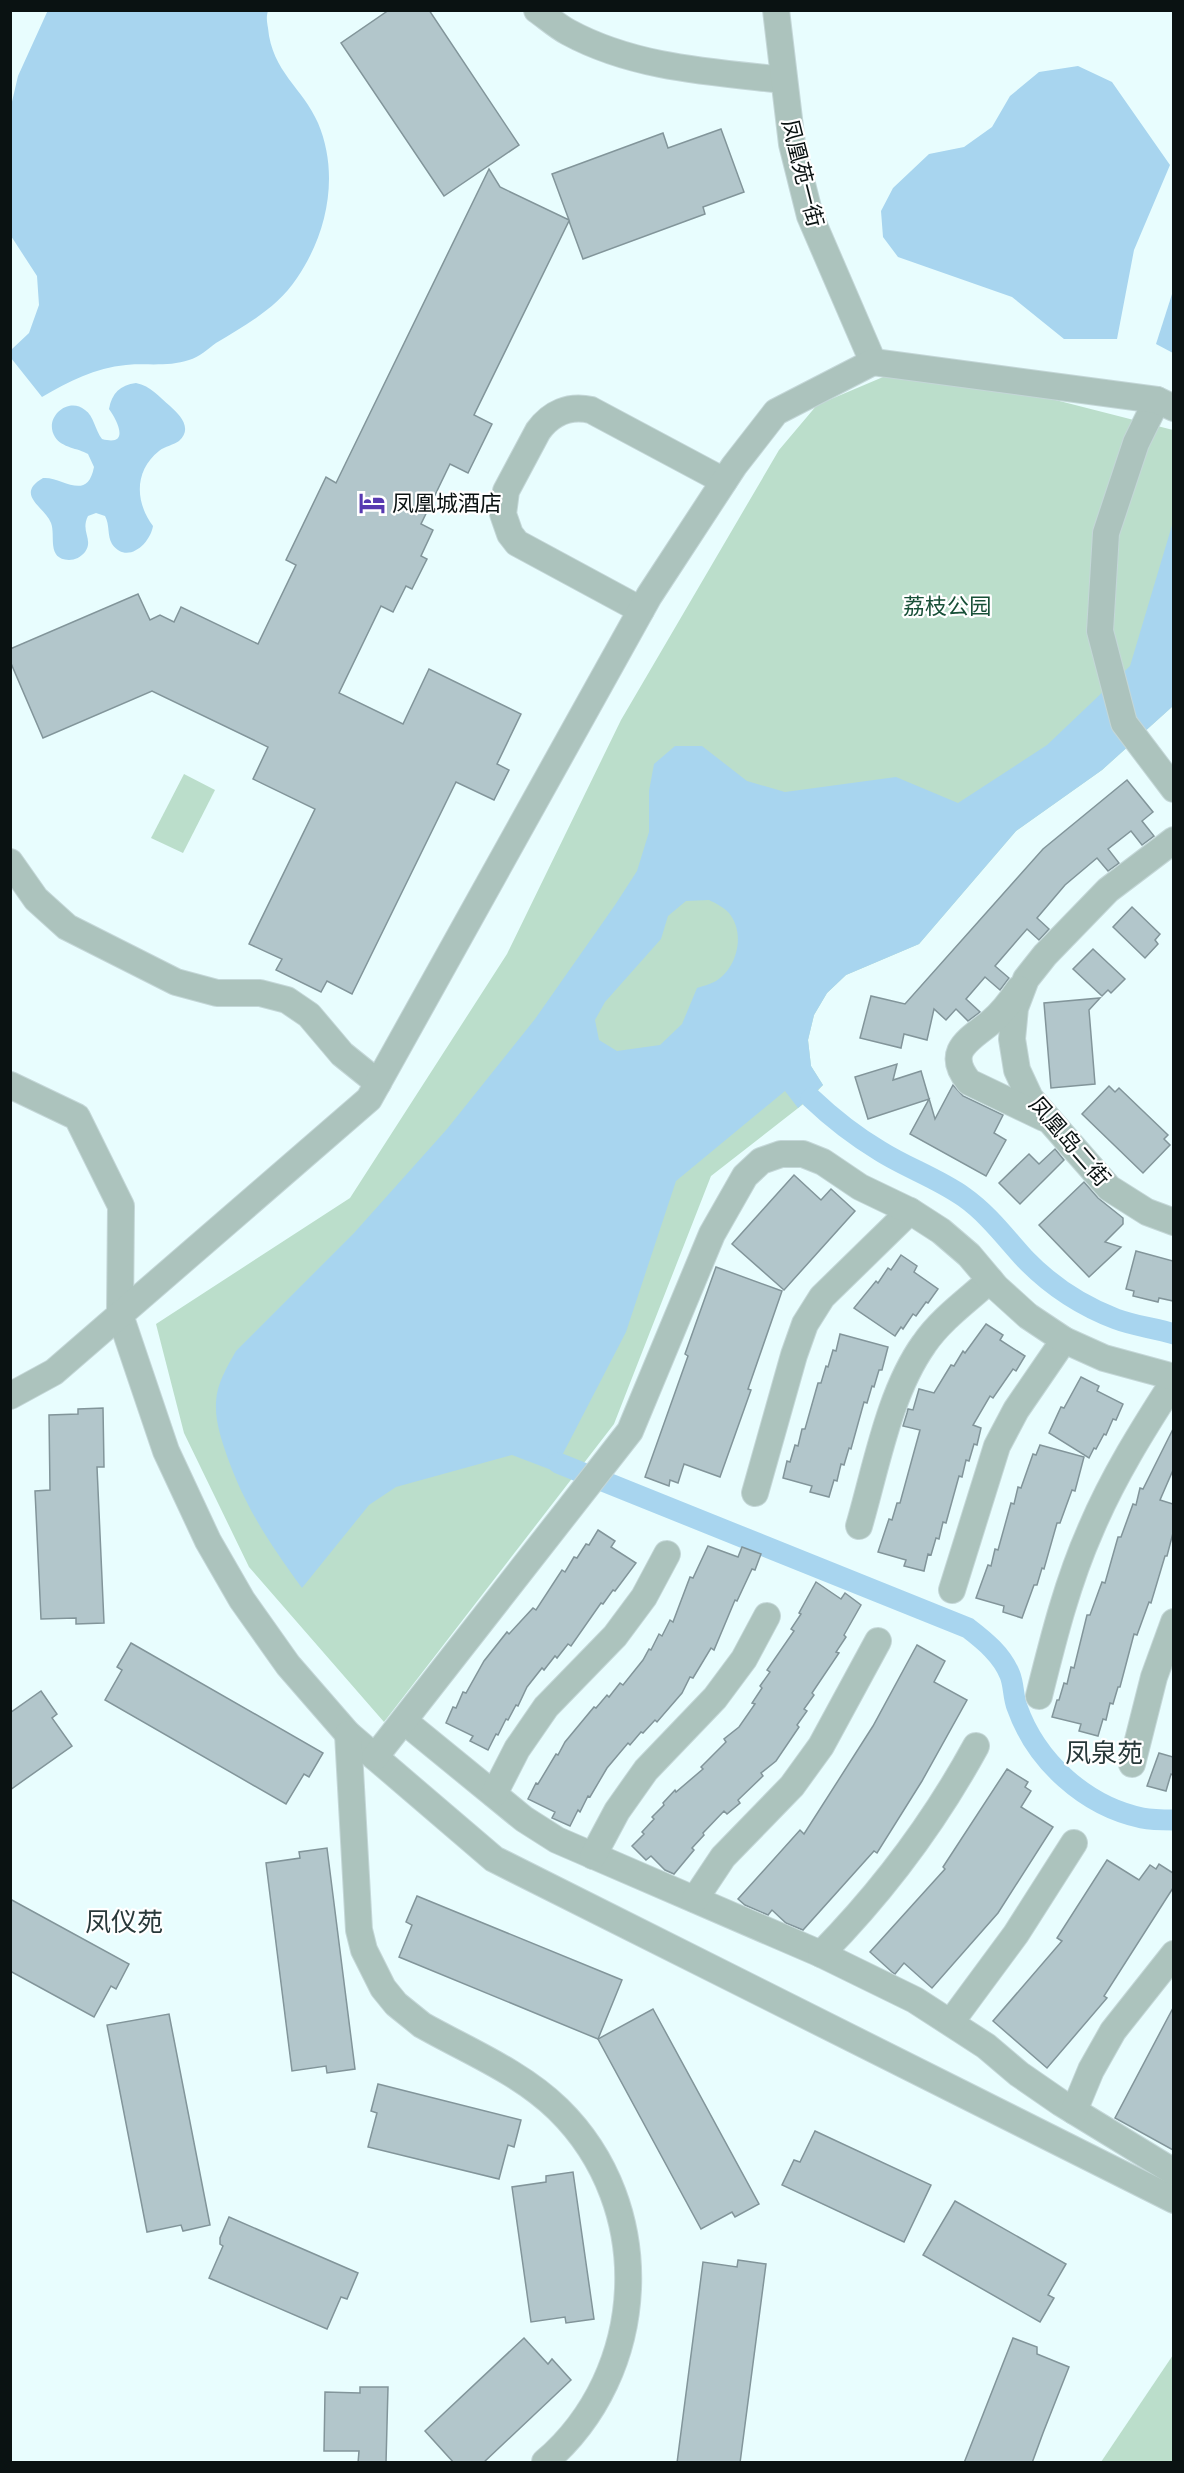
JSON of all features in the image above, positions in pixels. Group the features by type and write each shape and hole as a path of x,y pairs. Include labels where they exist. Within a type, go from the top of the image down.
{"street":[{"path":"537,10 568,32 625,56 679,68 784,80"},
{"name":"凤凰苑一街","path":"776,10 792,144 810,216 873,362"},
{"path":"10,1396 54,1372 369,1099 641,610 724,481 776,412 873,362 1165,404 1136,443 1106,534 1100,632 1124,723 1173,789"},
{"path":"641,610 526,549 510,534 502,514 503,502 538,431 544,423 561,411 581,408 591,410 724,481"},
{"name":"凤凰岛二街","path":"1173,840 1108,890 1045,955 1026,980 1015,1008 1012,1039 1017,1070 1030,1098 1109,1188 1147,1212 1173,1222"},
{"path":"10,862 36,899 67,927 176,982 217,993 260,993 286,1000 309,1015 342,1054 378,1083"},
{"path":"1026,980 991,1022 968,1038 961,1048 958,1060 969,1082 1051,1121"},
{"path":"10,1085 77,1117 121,1206 120,1315 166,1451 208,1541 261,1628 288,1665 348,1734 494,1858 1173,2200"},
{"path":"375,1757 630,1431 712,1234 745,1176 761,1161 781,1154 803,1154 823,1162 860,1187 910,1211 941,1231 969,1255 990,1280 1028,1316 1064,1340 1104,1358 1173,1379 1129,1452 1090,1530 1060,1612 1039,1696"},
{"path":"755,1493 804,1324 822,1297 910,1211"},
{"path":"859,1526 896,1400 908,1370 925,1343 939,1327 990,1280"},
{"path":"952,1590 997,1446 1016,1410 1064,1340"},
{"path":"494,1794 517,1749 546,1707 615,1636 644,1597 667,1554"},
{"path":"593,1856 617,1811 646,1770 715,1698 744,1659 766,1616"},
{"path":"1132,1764 1154,1677 1173,1622"},
{"path":"694,1899 723,1857 792,1786 822,1746 878,1641"},
{"path":"404,1721 524,1819 557,1840 878,1980 951,2022 1019,2074 1173,2172"},
{"path":"348,1734 359,1930 372,1970 383,1988 408,2015 519,2078 558,2109 575,2128 603,2170 621,2217 627,2242 629,2293 621,2344 609,2376 588,2414 572,2435 544,2463"},
{"path":"820,1954 851,1923 907,1856 956,1784 976,1746"},
{"path":"951,2022 1016,1935 1074,1843"},
{"path":"1074,2111 1091,2070 1113,2031 1173,1954"}],"green space":[{"name":"荔枝公园","path":"902,369 1032,394 1173,430 1173,706 1102,770 1016,831 919,944 846,975 827,993 814,1015 808,1040 811,1066 823,1085 811,1098 711,1176 614,1424 384,1722 249,1567 184,1433 156,1324 350,1198 507,954 621,720 779,450 817,405"},
{"path":"184,774 215,790 183,853 151,838"},
{"path":"1173,2355 1173,2462 1101,2462"}],"water":[{"path":"48,10 268,11 268,26 275,56 318,123 325,143 329,183 323,223 307,261 289,289 260,315 193,359 174,363 126,365 104,369 72,381 42,397 11,358 11,350 29,333 39,305 37,276 11,236 11,106 18,76"},
{"path":"1078,66 1112,82 1170,165 1134,250 1117,339 1064,339 1012,297 898,257 883,237 881,211 893,188 929,154 964,147 992,127 1010,96 1039,72"},
{"path":"1173,291 1174,353 1156,344"},
{"path":"136,383 146,387 178,413 185,427 179,441 159,451 151,459 141,477 140,497 153,526 151,533 137,550 124,553 112,544 105,516 96,513 88,516 86,522 88,543 85,552 80,557 62,559 57,556 53,546 51,523 34,501 31,490 43,478 80,486 86,484 91,478 94,467 88,454 58,441 52,430 52,423 59,411 65,407 78,406 90,416 102,439 116,439 119,436 118,425 109,409 110,403 121,388"},
{"path":"1173,522 1173,706 1102,770 1016,831 919,944 846,975 827,993 814,1015 808,1040 811,1066 823,1085 798,1108 785,1091 676,1181 626,1332 554,1471 512,1455 396,1487 369,1505 302,1588 260,1525 234,1475 216,1416 218,1388 223,1375 236,1351 354,1233 447,1129 535,1019 637,871 649,832 649,791 654,764 675,746 702,746 747,781 785,792 896,777 958,803 1047,745 1130,666","holes":["709,900 729,913 737,931 737,950 729,968 716,981 697,988 682,1024 660,1045 617,1051 599,1040 595,1020 605,1002 661,939 668,916 686,901"]}],"building":[{"path":"389,10 429,10 519,145 444,196 341,43"},
{"name":"凤凰城酒店","path":"721,129 744,192 703,207 705,214 583,259 569,221 474,415 492,424 468,473 450,464 421,524 433,530 421,556 427,559 412,589 406,586 393,612 381,606 339,693 403,724 429,669 521,714 497,764 509,770 494,800 456,782 352,994 327,981 321,992 276,970 282,959 249,944 315,809 253,779 268,747 152,691 43,738 10,661 10,649 138,594 150,620 160,615 174,622 181,607 258,644 296,565 286,560 326,477 336,483 489,169 500,187 569,220 552,174 663,133 668,148"},
{"path":"1127,780 1153,812 1142,821 1154,836 1142,845 1131,831 1108,849 1119,863 1108,871 1097,858 1065,885 1037,918 1049,929 1039,940 1027,929 995,966 1009,978 1000,990 985,977 966,999 980,1012 968,1021 956,1009 946,1020 934,1009 927,1040 904,1034 901,1048 860,1038 871,996 905,1004 1043,849"},
{"path":"1132,907 1160,934 1155,940 1158,944 1145,958 1113,927"},
{"path":"1093,949 1125,979 1111,993 1108,990 1102,996 1073,969"},
{"path":"1100,998 1089,1010 1095,1084 1051,1088 1044,1003"},
{"path":"897,1064 893,1080 921,1071 935,1119 953,1085 963,1096 1003,1115 994,1133 1006,1140 986,1176 910,1134 929,1099 868,1119 855,1077"},
{"path":"1109,1086 1115,1092 1119,1088 1168,1135 1164,1139 1170,1145 1143,1173 1082,1114"},
{"path":"1055,1149 1064,1160 1020,1204 999,1183 1029,1154 1039,1164"},
{"path":"794,1175 821,1200 831,1189 855,1211 784,1290 732,1244"},
{"path":"1084,1182 1098,1198 1123,1218 1123,1224 1105,1242 1121,1247 1089,1277 1039,1225"},
{"path":"1136,1251 1173,1261 1173,1301 1159,1298 1158,1302 1133,1296 1134,1291 1126,1289"},
{"path":"901,1255 917,1266 914,1272 938,1289 928,1303 926,1302 916,1316 913,1314 895,1336 854,1308 876,1281 878,1283 888,1268 891,1270"},
{"path":"716,1267 782,1291 748,1389 751,1390 720,1477 684,1464 678,1483 670,1480 669,1486 645,1477 688,1356 685,1354"},
{"path":"986,1324 1003,1335 1000,1340 1025,1356 1016,1371 1013,1369 993,1398 990,1396 973,1425 981,1428 977,1445 974,1444 969,1461 966,1460 962,1477 959,1476 946,1523 943,1522 939,1539 936,1538 931,1555 928,1554 924,1571 904,1566 906,1560 878,1552 889,1519 892,1520 897,1503 900,1503 920,1430 903,1426 908,1409 913,1410 919,1389 934,1393 951,1365 954,1366 963,1351 965,1353"},
{"path":"840,1334 888,1347 882,1370 879,1370 867,1403 864,1402 851,1449 849,1448 844,1465 841,1464 837,1481 834,1480 829,1497 810,1492 812,1486 783,1478 787,1461 790,1462 795,1445 798,1446 802,1429 805,1429 818,1383 821,1383 833,1350 836,1351"},
{"path":"1081,1377 1099,1386 1097,1391 1123,1404 1116,1420 1113,1419 1106,1435 1104,1434 1089,1458 1049,1433 1061,1407 1064,1408"},
{"path":"103,1408 104,1467 97,1467 104,1623 76,1624 76,1618 41,1619 35,1491 50,1490 49,1415 78,1414 78,1409"},
{"path":"1173,1429 1173,1470 1160,1500 1173,1504 1173,1533 1167,1556 1165,1556 1151,1603 1149,1602 1137,1635 1134,1634 1120,1687 1118,1687 1113,1704 1110,1703 1106,1720 1103,1719 1098,1736 1079,1731 1081,1724 1052,1717 1057,1700 1059,1700 1064,1683 1067,1684 1071,1667 1074,1668 1087,1615 1090,1615 1102,1582 1105,1583 1118,1537 1121,1537 1133,1504 1136,1505 1140,1488 1143,1489"},
{"path":"1040,1445 1084,1457 1075,1491 1072,1490 1060,1523 1057,1523 1044,1569 1042,1568 1037,1585 1034,1585 1022,1618 1003,1612 1004,1606 976,1598 988,1565 991,1566 995,1549 998,1550 1011,1503 1014,1504 1018,1487 1021,1488 1033,1454 1036,1455"},
{"path":"598,1530 615,1541 611,1547 636,1563 615,1591 613,1590 603,1604 601,1603 571,1646 568,1644 544,1670 542,1668 527,1687 518,1706 516,1705 508,1720 506,1719 498,1735 496,1734 488,1750 470,1741 473,1736 446,1723 453,1707 456,1708 463,1692 466,1693 484,1661 507,1632 509,1634 533,1608 536,1610 562,1570 565,1572 574,1557 577,1558 586,1544 589,1545"},
{"path":"708,1546 738,1557 742,1547 761,1554 755,1570 752,1569 737,1601 735,1600 714,1650 711,1648 693,1678 690,1677 682,1693 657,1722 655,1720 630,1745 628,1743 607,1768 580,1812 578,1810 570,1826 552,1818 555,1812 528,1799 536,1783 538,1784 556,1754 558,1755 565,1742 594,1707 596,1708 607,1695 609,1697 620,1683 623,1685 649,1649 651,1650 659,1634 662,1636 670,1620 673,1622 690,1577 693,1578"},
{"path":"816,1582 841,1599 845,1593 861,1605 836,1652 839,1653 812,1693 814,1695 804,1709 807,1711 797,1725 799,1727 776,1761 761,1773 763,1776 738,1800 740,1803 727,1814 724,1811 703,1833 704,1835 692,1848 694,1850 674,1874 665,1870 651,1856 646,1860 632,1846 644,1834 642,1832 654,1819 652,1817 664,1805 663,1803 675,1790 676,1792 703,1769 701,1767 726,1742 724,1739 739,1727 755,1704 752,1703 770,1672 767,1670 794,1631 791,1629"},
{"path":"131,1643 323,1753 309,1777 304,1774 286,1804 105,1700 122,1670 117,1667"},
{"path":"917,1645 945,1661 934,1682 967,1700 922,1781 877,1853 874,1851 803,1930 786,1923 772,1910 768,1915 745,1905 738,1899 800,1830 804,1834 873,1726"},
{"path":"41,1691 57,1714 52,1718 72,1746 10,1790 10,1713"},
{"path":"1159,1753 1173,1757 1173,1775 1171,1774 1166,1791 1147,1786"},
{"path":"1007,1769 1028,1782 1025,1787 1031,1791 1021,1807 1053,1827 998,1913 932,1988 904,1963 895,1974 870,1952 945,1869 943,1867"},
{"path":"327,1848 355,2069 327,2073 326,2066 292,2071 266,1863 300,1858 299,1852"},
{"path":"1107,1860 1139,1880 1150,1865 1156,1869 1159,1864 1173,1873 1173,1888 1104,1996 1107,1998 1047,2068 993,2021 1062,1941 1057,1938"},
{"path":"417,1896 622,1980 598,2039 399,1957 412,1925 406,1922"},
{"path":"10,1899 129,1964 116,1989 111,1986 94,2017 10,1971"},
{"path":"1173,2008 1173,2150 1115,2118"},
{"path":"653,2009 759,2204 735,2217 732,2212 701,2229 598,2039"},
{"path":"169,2014 210,2225 183,2231 181,2225 147,2232 107,2025"},
{"path":"378,2084 521,2120 514,2147 508,2145 499,2179 368,2147 377,2113 371,2111"},
{"path":"815,2131 931,2185 904,2242 782,2185 794,2160 800,2162"},
{"path":"573,2172 594,2319 566,2323 565,2317 531,2322 512,2187 546,2182 546,2176"},
{"path":"955,2201 1066,2264 1048,2295 1054,2298 1040,2322 923,2255"},
{"path":"229,2217 358,2273 347,2299 341,2297 327,2329 209,2278 223,2246 220,2244 220,2238"},
{"path":"738,2260 766,2264 740,2463 677,2463 703,2262 737,2267"},
{"path":"524,2338 548,2364 552,2359 571,2380 483,2463 454,2463 425,2431"},
{"path":"1013,2338 1037,2347 1037,2354 1069,2367 1032,2463 964,2463"},
{"path":"360,2387 388,2387 386,2463 358,2463 359,2451 324,2451 325,2392 360,2393"}],"waterway":[{"path":"811,1098 827,1113 871,1145 964,1197 989,1218 1035,1269 1067,1294 1116,1319 1174,1334"},
{"path":"558,1463 968,1628 987,1643 1002,1661 1010,1675 1016,1703 1025,1727 1050,1763 1065,1778 1082,1792 1121,1812 1146,1819 1174,1820"}],"place":[{"name":"凤凰城酒店","path":"372,503"}],"district":[{"name":"凤泉苑","path":"1104,1753"},
{"name":"凤仪苑","path":"124,1922"}]}
